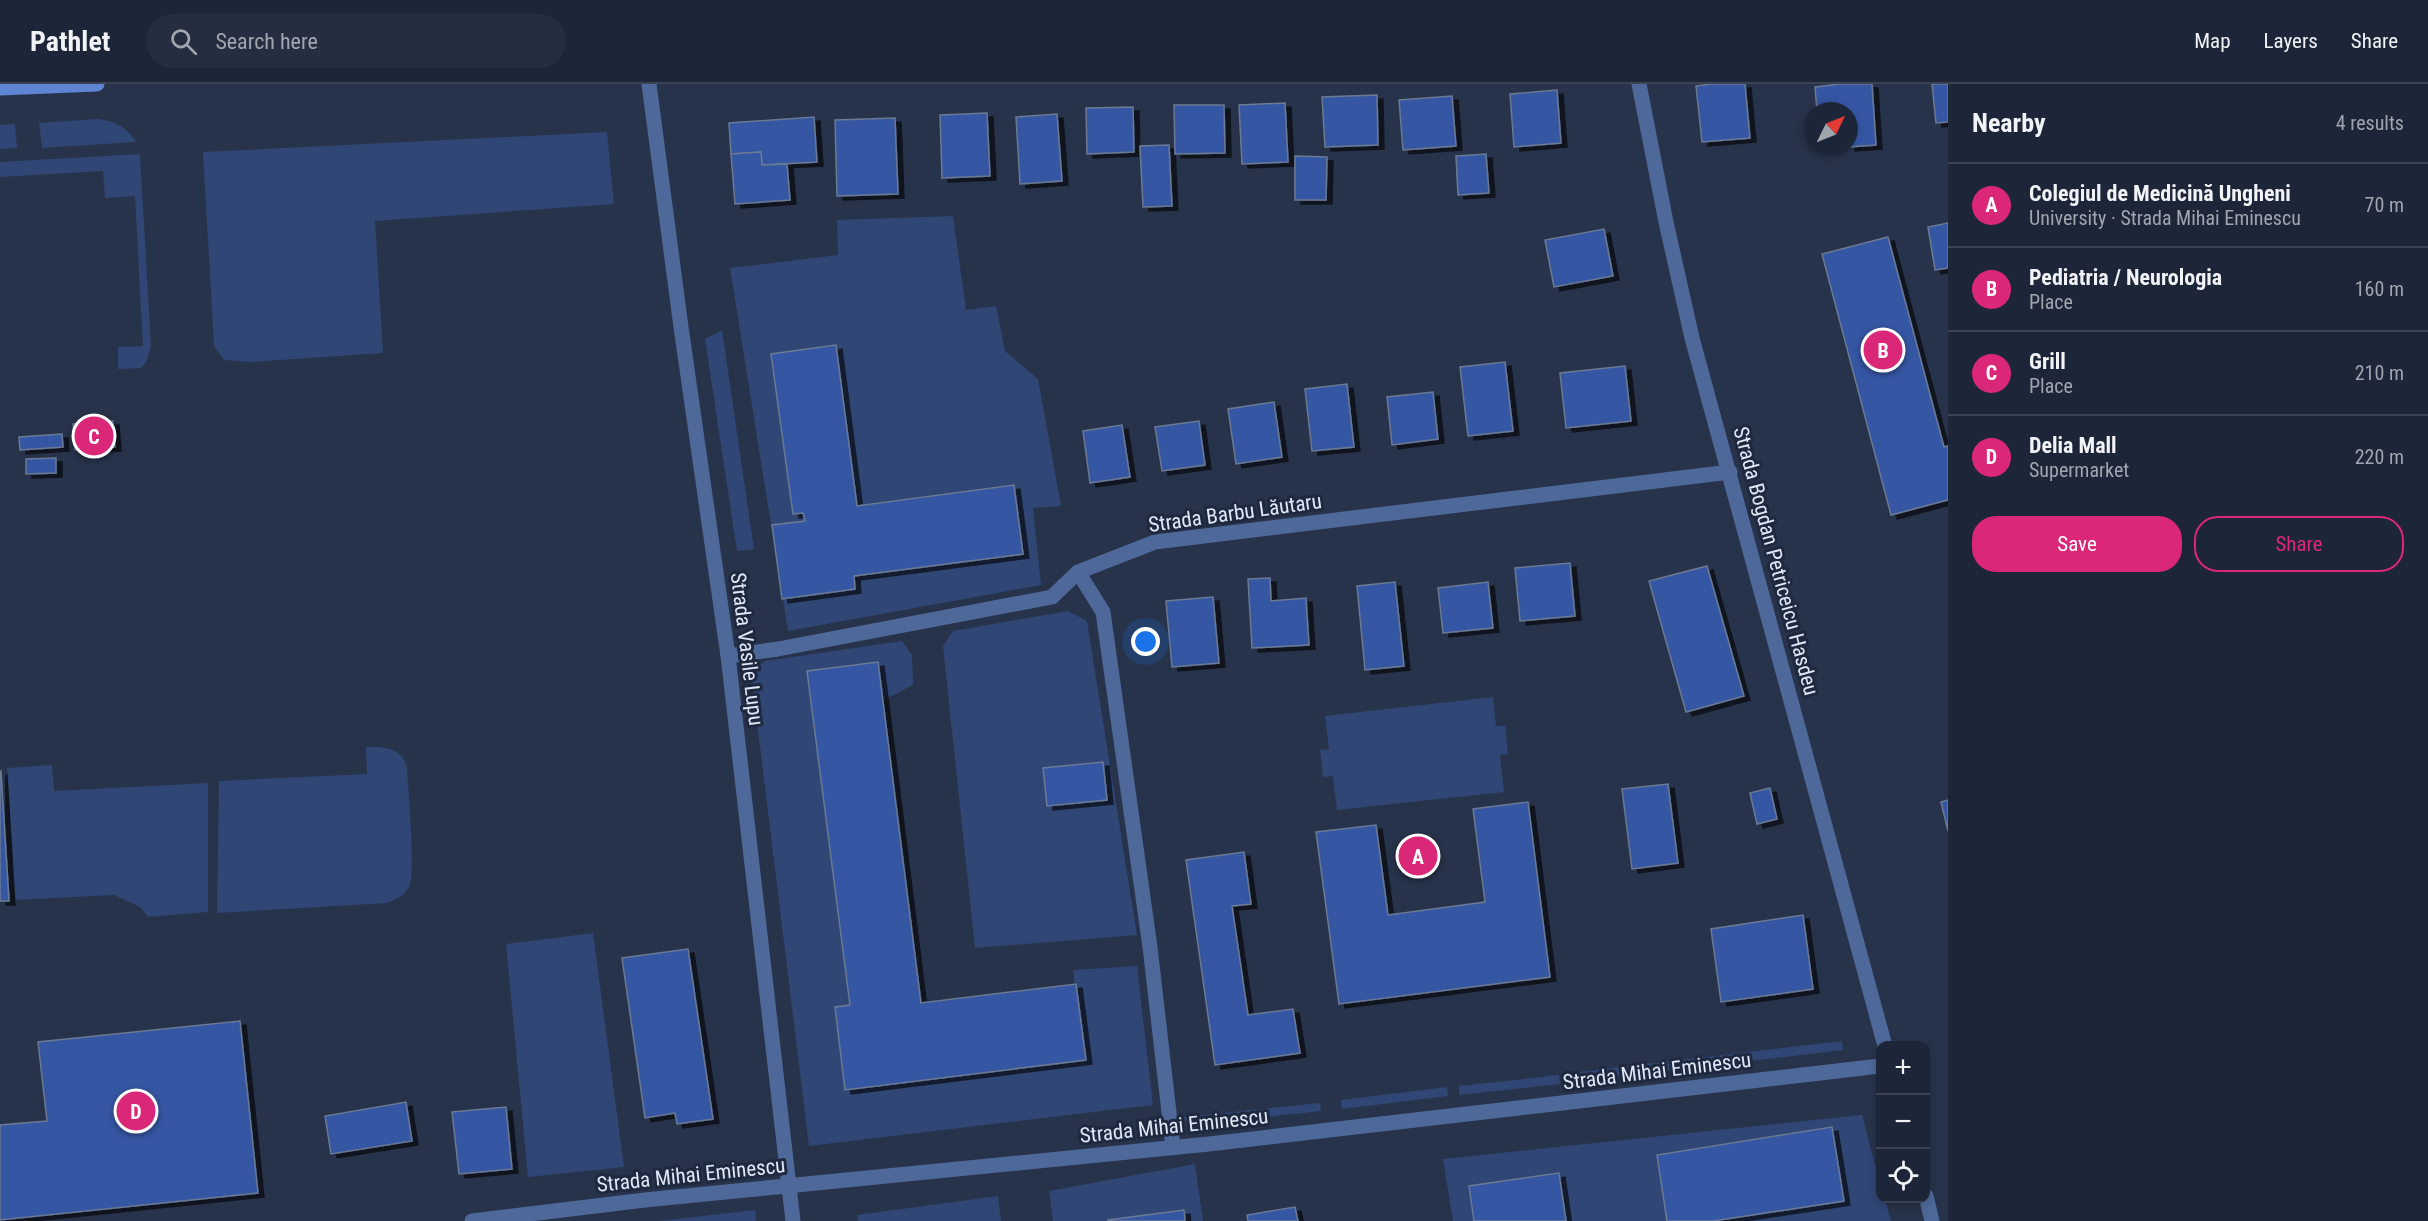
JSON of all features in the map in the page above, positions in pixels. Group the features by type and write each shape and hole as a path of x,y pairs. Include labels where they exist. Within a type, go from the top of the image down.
{"main road":[{"path":"0,88 97,84"}],"street":[{"name":"Strada Vasile Lupu","path":"649,84 728,656 793,1221"},
{"name":"Strada Bogdan Petriceicu Hasdeu","path":"1639,84 1663,211 1692,338 1884,1041"},
{"name":"Strada Barbu Lăutaru","path":"728,656 1052,597 1078,572 1155,542 1730,472"},
{"path":"1078,572 1103,612 1150,947 1173,1147"},
{"name":"Strada Mihai Eminescu","path":"472,1221 1173,1147 1876,1067"},
{"path":"1928,1203 1932,1221"}],"shaded area":[{"path":"97,119 120,125 136,142 42,148 39,123"},
{"path":"15,124 17,148 0,149 0,125"},
{"path":"607,132 614,204 375,221 383,353 250,362 224,360 214,346 203,152"},
{"path":"140,154 151,347 146,362 141,368 118,369 118,347 143,346 135,196 105,198 103,171 0,177 0,162"},
{"path":"953,216 966,310 996,306 1005,351 1038,379 1061,506 1033,508 1041,585 788,631 730,268 838,255 837,220"},
{"path":"722,330 754,549 737,551 705,339"},
{"path":"1068,611 1087,621 1137,935 975,948 943,646 953,631"},
{"path":"902,641 912,655 913,685 882,701 850,1005 835,1007 846,1090 1085,1060 1073,970 1137,966 1153,1105 809,1146 751,673 765,661"},
{"path":"1493,697 1496,726 1505,726 1508,754 1500,755 1504,792 1337,810 1333,776 1323,777 1320,750 1329,749 1325,716"},
{"path":"366,747 385,748 396,752 401,755 407,767 412,866 409,887 405,893 387,903 217,913 219,781 367,774"},
{"path":"52,765 54,791 208,783 208,912 148,917 140,907 114,895 15,900 7,768"},
{"path":"593,933 624,1167 528,1177 506,944"},
{"path":"1842,1041 1843,1050 1581,1081 1579,1072"},
{"path":"1559,1075 1560,1084 1459,1095 1459,1086"},
{"path":"1447,1087 1448,1096 1342,1109 1341,1100"},
{"path":"1320,1103 1321,1111 1189,1125 1183,1117"},
{"path":"1862,1115 1876,1168 1876,1203 1886,1203 1891,1221 1453,1221 1443,1159"},
{"path":"1195,1164 1203,1221 1053,1221 1049,1191"},
{"path":"998,1196 1001,1221 858,1221 857,1215"},
{"path":"755,1210 756,1221 659,1221"}],"building":[{"path":"1745,84 1750,138 1702,142 1696,86"},
{"path":"1872,84 1876,145 1858,146 1858,102 1816,102 1815,87"},
{"path":"1932,84 1948,84 1948,122 1936,123"},
{"path":"1557,90 1561,143 1514,147 1510,94"},
{"path":"1377,95 1378,145 1325,147 1322,97"},
{"path":"1452,96 1456,146 1403,150 1399,100"},
{"path":"1285,103 1288,162 1242,164 1239,105"},
{"path":"1174,105 1224,105 1225,153 1175,154"},
{"path":"1133,107 1134,152 1087,154 1086,108"},
{"path":"987,113 990,176 942,178 940,115"},
{"path":"1057,114 1062,181 1020,184 1016,117"},
{"path":"814,117 817,162 762,165 761,152 731,154 729,123"},
{"path":"895,118 898,194 837,196 835,120"},
{"path":"1169,145 1172,206 1143,207 1140,146"},
{"path":"761,152 762,165 787,164 790,200 735,204 731,154"},
{"path":"1486,154 1489,193 1458,195 1456,156"},
{"path":"1295,156 1327,157 1326,200 1295,200"},
{"path":"1948,223 1948,268 1935,270 1928,227"},
{"path":"1604,229 1613,276 1554,287 1545,240"},
{"path":"1888,237 1944,447 1948,446 1948,500 1891,515 1822,254"},
{"path":"836,345 857,506 1014,485 1023,554 854,576 855,589 782,599 772,525 805,521 803,513 793,514 771,354"},
{"path":"1505,362 1513,431 1468,436 1460,367"},
{"path":"1625,366 1631,421 1566,428 1560,373"},
{"path":"1347,384 1354,447 1312,451 1305,389"},
{"path":"1433,392 1438,439 1392,445 1387,397"},
{"path":"1274,402 1282,457 1236,464 1228,409"},
{"path":"113,421 115,447 75,450 73,424"},
{"path":"1199,421 1205,465 1162,471 1155,427"},
{"path":"1122,425 1130,477 1090,483 1083,431"},
{"path":"62,434 63,447 20,450 19,437"},
{"path":"56,458 56,473 26,474 26,459"},
{"path":"1570,563 1575,616 1520,621 1515,568"},
{"path":"1707,566 1744,696 1686,712 1649,581"},
{"path":"1270,578 1271,601 1306,598 1309,645 1252,648 1248,579"},
{"path":"1395,582 1404,666 1365,670 1357,586"},
{"path":"1488,582 1493,628 1443,633 1438,588"},
{"path":"1213,597 1219,663 1172,667 1166,601"},
{"path":"878,662 921,1003 1076,984 1086,1060 845,1090 835,1007 850,1005 807,671"},
{"path":"1103,762 1107,800 1047,806 1043,768"},
{"path":"1,771 9,901 0,901"},
{"path":"1668,784 1678,863 1632,869 1622,789"},
{"path":"1770,788 1777,819 1757,824 1750,793"},
{"path":"1948,800 1948,831 1941,802"},
{"path":"1528,802 1550,977 1339,1004 1316,832 1376,825 1388,915 1485,902 1473,809"},
{"path":"1244,852 1251,904 1232,906 1248,1015 1293,1009 1300,1053 1215,1065 1186,860"},
{"path":"1803,915 1813,989 1721,1002 1711,929"},
{"path":"688,949 713,1119 677,1124 675,1113 645,1118 622,958"},
{"path":"240,1021 258,1193 0,1220 0,1125 47,1121 38,1042"},
{"path":"406,1102 412,1141 331,1154 325,1116"},
{"path":"506,1107 512,1169 459,1174 452,1112"},
{"path":"1832,1127 1844,1201 1713,1221 1667,1221 1657,1155"},
{"path":"1559,1173 1566,1221 1474,1221 1469,1186"},
{"path":"1295,1207 1298,1221 1248,1221 1247,1215"},
{"path":"1184,1210 1185,1221 1108,1221 1108,1220"}],"place":[{"name":"Pediatria / Neurologia","path":"1883,350"},
{"name":"Grill","path":"94,436"},
{"name":"Colegiul de Medicină Ungheni","path":"1418,856"},
{"name":"Delia Mall","path":"136,1111"}]}
